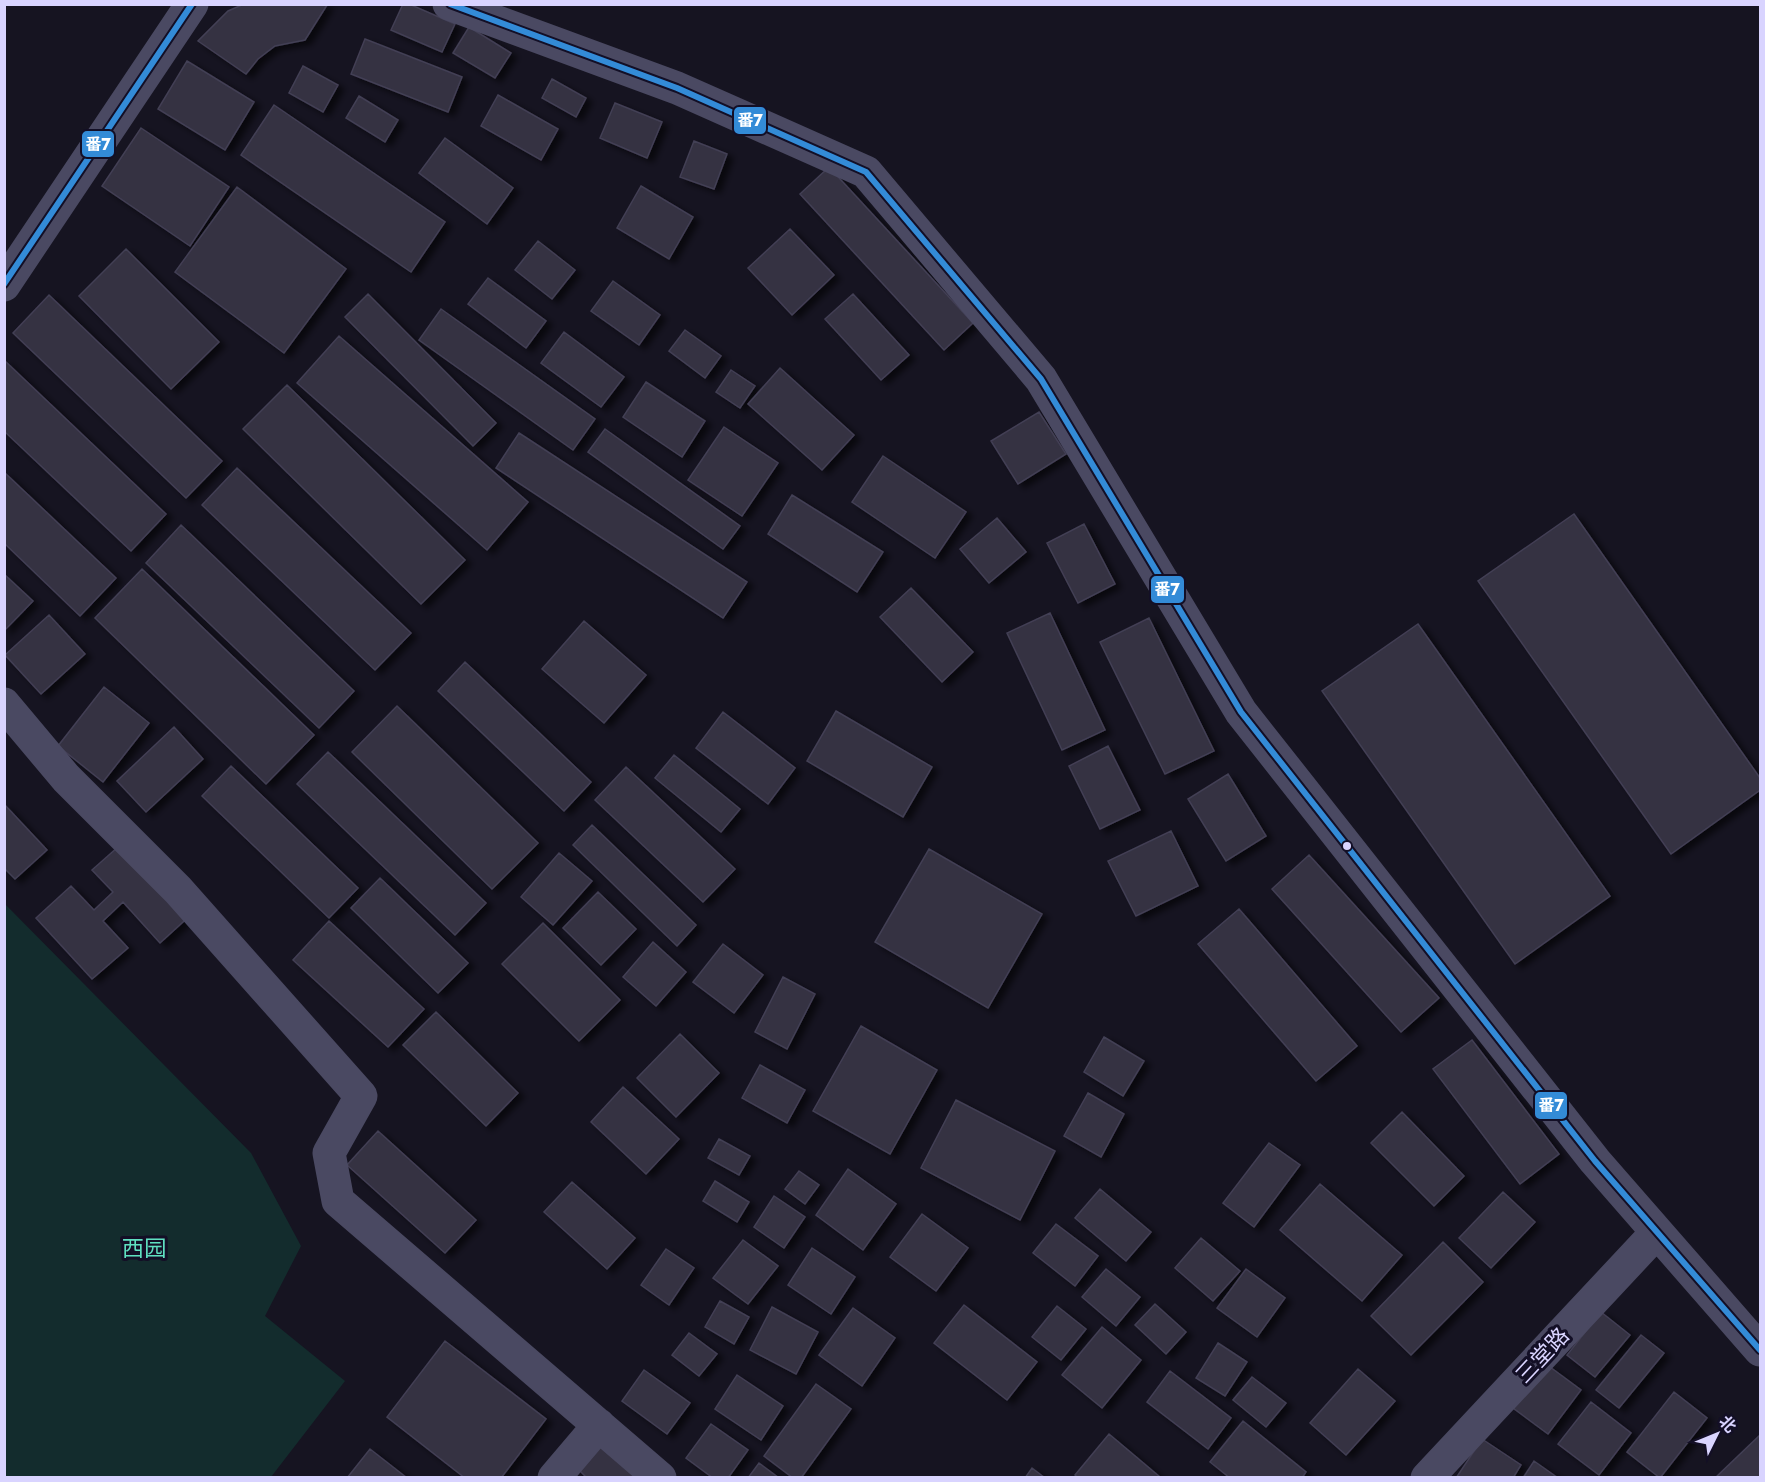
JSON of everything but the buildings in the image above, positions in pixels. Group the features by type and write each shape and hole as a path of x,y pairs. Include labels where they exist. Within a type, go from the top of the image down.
{"street":[{"path":"4,285 192,4"},
{"path":"449,4 677,88 866,172 1041,379 1241,712 1595,1161 1761,1350"},
{"path":"4,704 66,778 178,890 361,1096 329,1153 338,1201 660,1478"},
{"name":"三堂路","path":"1427,1478 1657,1232"},
{"path":"554,1478 599,1425"}],"green space":[{"name":"西园","path":"4,903 251,1153 301,1246 265,1316 345,1381 271,1477 5,1477"}],"transit line":[{"name":"番7","path":"4,284 192,4"},
{"name":"番7","path":"450,4 677,88 866,172 1041,379 1241,712 1595,1161 1760,1350"}]}
